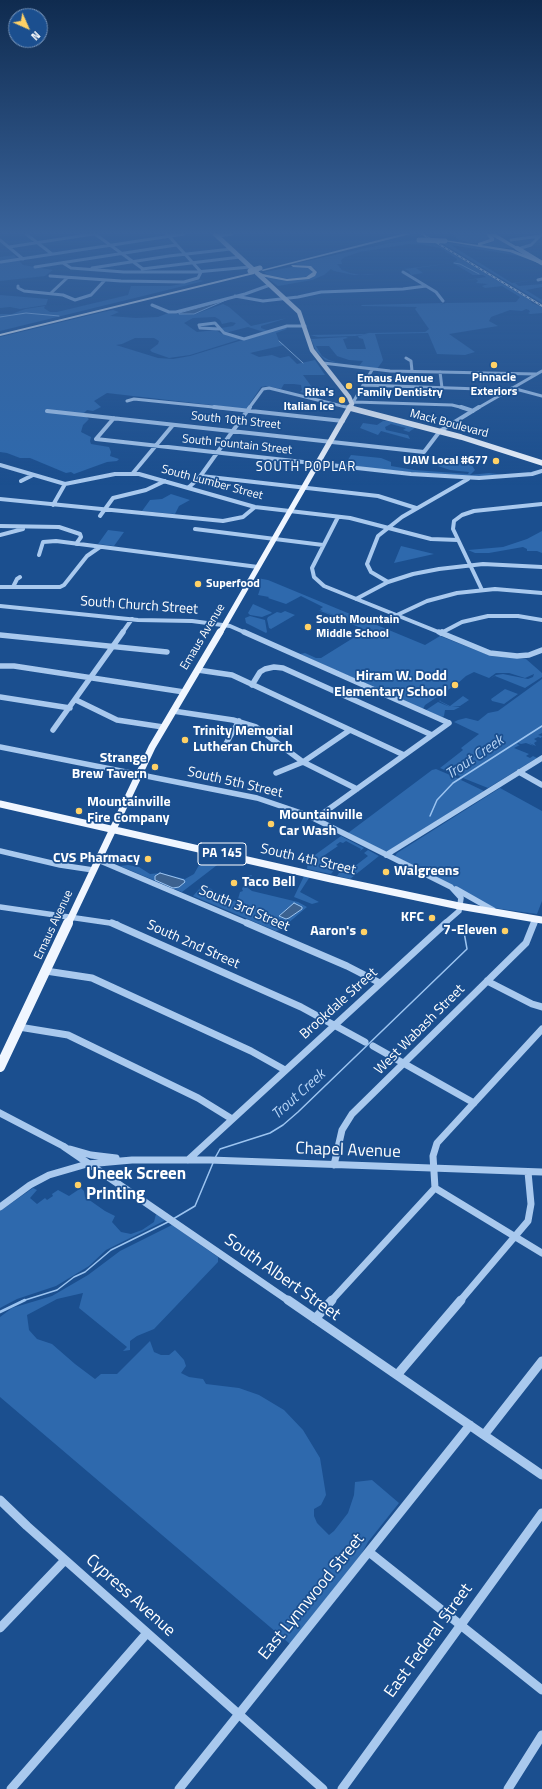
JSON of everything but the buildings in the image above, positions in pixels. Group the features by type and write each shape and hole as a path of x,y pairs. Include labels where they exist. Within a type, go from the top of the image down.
{"highway":[{"path":"0,333 63,317"},
{"path":"0,333 67,317"}],"main road":[{"path":"301,317 310,346 350,397 352,405"},
{"name":"Mack Boulevard","path":"352,405 367,413 440,431 542,463"},
{"name":"Emaus Avenue","path":"0,1066 94,870 138,774 163,727 224,626 352,405"},
{"path":"346,415 367,413"},
{"name":"South 4th Street","path":"0,804 459,906 498,913 540,918"}],"street":[{"path":"219,329 200,328 199,325 208,322 215,323 224,333 244,339 287,326 305,326"},
{"path":"406,358 411,361 412,372"},
{"path":"323,363 372,370 542,375"},
{"path":"352,405 372,370"},
{"path":"440,431 542,371"},
{"path":"440,372 442,388"},
{"path":"363,385 385,387 480,389 501,394"},
{"path":"188,488 201,476 264,388 352,405 452,405 473,411"},
{"path":"512,388 542,396"},
{"path":"127,400 134,399 343,421"},
{"name":"South 10th Street","path":"47,411 424,452 440,431"},
{"name":"South Fountain Street","path":"114,418 96,439 411,474 469,478 532,474 542,471"},
{"path":"133,473 173,424"},
{"name":"South Lumber Street","path":"0,465 65,484 115,474 133,473 255,507 355,519 431,539 458,540"},
{"path":"21,481 33,475"},
{"path":"201,476 378,496 416,508"},
{"path":"388,582 372,572 367,564 378,536 416,508 469,478"},
{"path":"100,516 113,498 146,490 165,481"},
{"path":"53,505 65,484"},
{"path":"0,499 223,521 243,517 255,507"},
{"path":"482,590 453,529 453,524 456,519 464,514 479,511 542,504"},
{"path":"338,517 312,568 314,577 324,586 441,634 496,654 517,656 529,655 542,650"},
{"path":"0,526 54,527 65,529 81,535 76,544"},
{"path":"0,535 33,527"},
{"path":"57,541 65,529"},
{"path":"195,529 323,544"},
{"path":"39,555 43,542 57,541 258,567"},
{"path":"0,587 51,588 62,586 87,556 100,547"},
{"path":"356,599 388,582 424,571 470,565 542,567"},
{"path":"13,587 17,579 20,577"},
{"path":"397,615 434,598 457,593 482,590 513,590 542,593"},
{"name":"South Church Street","path":"0,606 132,619 188,621 224,626 237,630 448,723 432,735"},
{"path":"441,634 462,622 488,616 518,616 542,620"},
{"path":"53,730 92,678 132,619"},
{"path":"0,635 167,652"},
{"path":"0,666 14,666 184,692"},
{"path":"252,684 260,672 264,669 275,667 283,668 432,735"},
{"path":"198,670 232,675 404,755"},
{"path":"0,698 70,708"},
{"path":"76,700 117,720 163,727"},
{"path":"172,711 239,721 256,727 303,762 357,789"},
{"path":"224,747 239,721"},
{"path":"276,773 303,762 350,730"},
{"path":"315,819 432,735"},
{"name":"South 5th Street","path":"0,747 269,801 315,819 451,887 498,913"},
{"path":"386,855 542,758"},
{"path":"519,772 542,785"},
{"path":"0,851 60,865 94,870"},
{"name":"South 3rd Street","path":"98,860 347,966 380,983"},
{"path":"451,887 459,895 459,906"},
{"name":"Brookdale Street","path":"188,1160 459,911 459,906"},
{"name":"South 2nd Street","path":"0,907 116,924 301,1007 365,1042"},
{"name":"West Wabash Street","path":"334,1165 340,1136 347,1120 526,943 540,918"},
{"path":"46,970 92,978 252,1051 285,1070"},
{"path":"487,981 532,1004 542,1007"},
{"path":"19,1027 68,1035 198,1098 232,1119"},
{"path":"315,1319 435,1188 433,1156 437,1143 542,1029"},
{"path":"373,1046 474,1103"},
{"name":"South Albert Street","path":"0,1113 63,1146 87,1164 172,1220 542,1475"},
{"name":"Chapel Avenue","path":"63,1146 102,1157 542,1172"},
{"name":"Chapel Avenue","path":"0,1207 39,1179 59,1172 87,1164 153,1159"},
{"path":"397,1375 528,1221 531,1212 528,1172"},
{"path":"435,1188 542,1253"},
{"path":"484,1435 542,1361"},
{"name":"East Lynnwood Street","path":"179,1789 470,1425"},
{"name":"Cypress Avenue","path":"0,1500 65,1560 323,1789"},
{"name":"East Federal Street","path":"342,1789 542,1513"},
{"path":"369,1552 542,1690"},
{"path":"0,1628 65,1560"},
{"path":"11,1789 147,1633"},
{"path":"508,1789 542,1735"}],"shaded area":[{"path":"0,317 55,317 0,331"},
{"path":"80,317 204,317 193,318 184,323 197,332 216,330 222,334 241,339 190,355 169,358 150,350 158,344 159,341 154,338 135,338 116,345 158,358 173,359 190,356 285,327 287,329 276,333 279,341 284,345 250,353 259,357 272,355 280,358 289,356 297,364 315,360 325,375 303,375 320,398 300,392 302,390 301,385 294,384 284,384 281,389 266,386 261,387 246,409 107,393 94,401 101,407 93,411 87,410 83,414 89,419 83,425 81,432 91,437 91,444 109,447 111,452 110,456 119,459 117,461 107,462 74,474 71,472 66,473 30,458 20,458 0,452 0,337"},
{"path":"216,317 241,317 251,326 287,318 261,326 261,328 269,331 264,332 248,327 225,333 221,328 233,326 236,323 231,322 222,324 220,320"},
{"path":"421,317 491,317 489,321 498,326 449,334 475,352 465,355 437,354 428,333 375,334 383,360 377,369 359,366 363,361 349,360 337,356 329,346 316,346 322,356 342,364 325,360 316,351 311,339 346,337 348,338 343,339 347,349 366,349 363,339 359,338 358,336 368,334 355,336 318,337 310,335 365,334 372,332 369,333 425,332 429,329"},
{"path":"383,421 416,427 409,432 403,430 406,428 391,424 385,427 386,430 408,435 410,439 381,431 378,435 360,428 363,423 377,425"},
{"path":"351,455 381,458 391,462 391,466 414,470 468,474 469,472 450,470 438,466 446,457 471,464 475,470 470,475 489,473 504,475 468,477 344,466"},
{"path":"171,494 190,500 179,506 175,514 142,511 150,500 162,499"},
{"path":"108,530 124,532 114,546 98,544"},
{"path":"542,531 542,553 537,551 527,551 527,549 523,547 489,553 475,553 468,550 503,547 527,539"},
{"path":"401,546 434,554 394,563"},
{"name":"Hiram W. Dodd Elementary School","path":"257,578 268,580 425,645 440,636 491,656 526,659 542,673 542,677 525,688 495,676 490,679 496,675 503,674 528,679 533,677 534,674 525,678 509,673 496,673 489,678 474,672 425,705 423,709 300,654 305,653 316,658 321,658 366,630 323,611 320,609 323,607 301,596 286,604 268,598 269,597 258,595 260,589 253,585"},
{"path":"253,604 272,613 262,617 250,615 248,613"},
{"path":"318,610 346,621 344,623 341,622 343,620"},
{"path":"285,611 295,615 271,629 269,628 268,617 277,612 281,613"},
{"path":"250,616 265,620 266,633 246,623 245,618"},
{"path":"542,679 542,733 538,735 542,736 541,738 538,737 534,739 537,741 534,743 536,746 529,743 534,746 526,743 518,743 517,744 520,745 514,748 529,754 526,756 530,758 533,756 537,758 488,788 463,778 461,780 484,791 388,851 385,852 348,833 432,770 436,769 459,778 460,776 440,768 463,750 461,748 479,734 454,722 466,718 478,721 488,713 498,711"},
{"path":"505,689 518,694 504,704 492,701 491,699"},
{"path":"463,696 469,700 460,706 452,707 460,707 454,710 445,710 444,716 442,717 426,710 438,702 450,707 439,701 441,700 440,701 450,706"},
{"path":"500,788 542,811 542,901 537,914 494,908 395,856 397,853"},
{"path":"341,836 364,848 360,851 361,849 346,841 343,843 340,842 336,845 338,846 319,859 336,868 331,874 307,869 308,860"},
{"path":"368,850 379,856 350,879 337,876 339,873 346,873 368,856 364,853"},
{"path":"209,854 225,859 182,892 120,866 128,865 139,867 150,874 161,873 185,879 194,874 203,858"},
{"path":"160,873 184,880 185,882 179,887 173,888 155,880 155,876"},
{"path":"248,875 252,875 247,884 248,888 252,891 298,902 307,907 280,930 276,931 193,896 201,887 212,889 213,892 204,892 203,895 220,902 231,902 238,899 240,892 243,891 242,889"},
{"path":"304,876 312,878 309,878 300,892 319,902 312,904 294,897"},
{"path":"294,903 302,907 302,909 286,919 279,916"},
{"path":"33,1188 37,1190 30,1198 37,1204 45,1198 47,1200 53,1196 52,1194 58,1190 69,1196 81,1188 84,1191 85,1197 115,1216 112,1222 121,1232 131,1234 142,1230 154,1222 156,1214 166,1220 106,1250 89,1266 56,1286 17,1299 0,1308 0,1211"},
{"path":"172,1225 218,1257 218,1262 154,1329 137,1336 130,1341 130,1350 123,1351 127,1347 79,1308 83,1293 57,1299 27,1315 29,1330 37,1339 52,1344 95,1379 101,1374 117,1374 150,1341 154,1352 161,1355 169,1355 175,1350 184,1360 186,1366 181,1373 189,1377 203,1379 206,1384 239,1388 259,1395 284,1410 303,1430 320,1458 326,1495 321,1505 314,1509 314,1516 317,1523 329,1535 348,1513 354,1495 355,1482 372,1480 399,1503 368,1542 361,1555 290,1644 0,1397 0,1317 12,1308 52,1296 88,1275 120,1251"}],"waterway":[{"path":"279,341 303,363"},
{"name":"Trout Creek","path":"430,816 437,800 453,783 542,726"},
{"name":"Trout Creek","path":"215,1158 220,1149 270,1133 283,1125 298,1112 467,949 464,932"},
{"name":"Trout Creek","path":"173,1219 195,1206 213,1163"},
{"name":"Trout Creek","path":"25,1300 57,1290 74,1277 85,1272 111,1250 170,1221"},
{"name":"Trout Creek","path":"0,1312 25,1300"}],"place":[{"name":"Pinnacle Exteriors","path":"494,365"},
{"name":"Emaus Avenue Family Dentistry","path":"349,386"},
{"name":"Rita's Italian Ice","path":"342,400"},
{"name":"UAW Local #677","path":"496,461"},
{"name":"Superfood","path":"198,584"},
{"name":"South Mountain Middle School","path":"308,627"},
{"name":"Hiram W. Dodd Elementary School","path":"455,685"},
{"name":"Trinity Memorial Lutheran Church","path":"185,740"},
{"name":"Strange Brew Tavern","path":"155,767"},
{"name":"Mountainville Fire Company","path":"79,811"},
{"name":"Mountainville Car Wash","path":"271,824"},
{"name":"CVS Pharmacy","path":"148,859"},
{"name":"Walgreens","path":"386,872"},
{"name":"Taco Bell","path":"234,883"},
{"name":"KFC","path":"432,918"},
{"name":"7-Eleven","path":"505,931"},
{"name":"Aaron's","path":"364,932"},
{"name":"Uneek Screen Printing","path":"78,1185"}],"district":[{"name":"SOUTH POPLAR","path":"306,468"}]}
